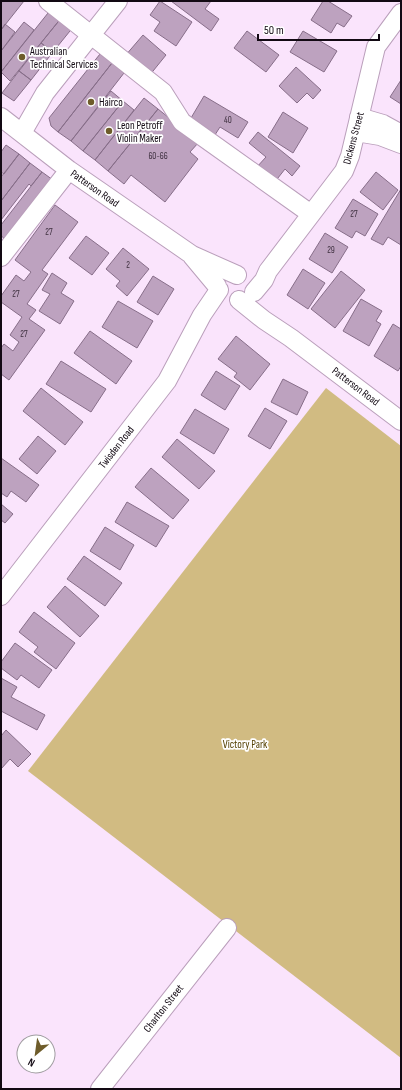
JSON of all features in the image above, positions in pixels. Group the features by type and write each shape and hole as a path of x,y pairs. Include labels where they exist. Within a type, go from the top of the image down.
{"street":[{"path":"48,1 163,92 182,122 311,214"},
{"path":"12,125 45,93 118,1"},
{"name":"Dickens Street","path":"246,288 268,271 344,171 376,47 401,13"},
{"path":"357,125 383,124 401,134"},
{"name":"Patterson Road","path":"12,125 69,170 192,255 246,288 291,338 401,421"},
{"path":"357,125 401,144"},
{"path":"1,257 69,170"},
{"name":"Patterson Road","path":"192,255 218,288"},
{"name":"Twisden Road","path":"1,596 166,382 224,278 231,274 246,288"},
{"path":"218,288 224,296 246,288"},
{"name":"Charlton Street","path":"100,1089 227,928"}],"green space":[{"name":"Victory Park","path":"326,388 401,446 401,1058 28,771"}],"building":[{"path":"1,1 24,1 1,30"},
{"path":"160,1 192,22 176,46 154,31 160,22 150,15"},
{"path":"171,1 211,1 205,9 219,19 211,31"},
{"path":"323,1 328,1 352,16 344,27 337,23 331,33 311,20"},
{"name":"Australian Technical Services","path":"52,8 62,17 10,81 1,72"},
{"path":"62,17 74,26 53,52 41,43"},
{"path":"24,22 34,30 1,72 1,51"},
{"path":"5,24 15,32 1,51 1,30"},
{"path":"247,31 279,55 266,72 234,48"},
{"path":"303,31 337,51 324,72 290,52"},
{"path":"143,35 166,55 149,76 125,56"},
{"path":"41,43 53,52 31,80 19,71"},
{"path":"100,54 112,63 58,132 51,126 49,118"},
{"name":"Hairco","path":"112,63 124,73 71,141 58,132"},
{"path":"296,67 321,90 313,99 307,93 297,103 279,86"},
{"path":"19,71 31,80 14,101 2,93"},
{"path":"401,80 401,104 390,97"},
{"path":"111,91 123,101 83,151 71,141"},
{"path":"204,96 248,122 238,138 220,127 213,138 188,123"},
{"path":"144,98 158,109 108,171 95,160"},
{"name":"Leon Petroff Violin Maker","path":"123,101 134,110 95,160 83,151"},
{"path":"158,109 199,142 190,152 198,159 165,202 131,175 124,184 108,171"},
{"path":"283,112 308,128 293,153 268,137"},
{"path":"258,132 300,166 292,176 285,169 274,183 256,168 266,157 249,143"},
{"path":"6,145 19,154 4,174 1,172 1,152"},
{"path":"19,154 30,163 1,201 1,177"},
{"path":"30,163 42,172 31,186 29,184 1,220 1,201"},
{"path":"42,172 53,180 7,240 1,236 1,225"},
{"path":"376,172 398,190 383,210 360,192"},
{"path":"401,189 401,245 388,237 383,245 371,239"},
{"path":"353,199 378,214 365,236 356,231 352,238 335,228"},
{"path":"55,205 78,222 42,270 48,274 27,304 36,310 29,319 45,330 9,380 1,374 1,348 4,344 13,351 19,342 10,335 22,317 1,302 1,296 16,275 24,281 31,272 15,260"},
{"path":"325,233 348,247 332,273 309,259"},
{"path":"86,236 109,253 92,275 69,258"},
{"path":"123,248 149,269 127,296 116,286 120,281 106,269"},
{"path":"303,269 325,283 308,309 287,295"},
{"path":"341,271 365,290 335,328 311,309"},
{"path":"52,273 67,283 61,293 74,301 60,324 39,311 50,294 42,290"},
{"path":"153,276 174,289 158,315 137,302"},
{"path":"361,299 382,311 376,321 381,324 369,346 343,331"},
{"path":"118,301 153,321 137,348 102,327"},
{"path":"393,324 401,329 401,366 398,371 374,356"},
{"path":"90,331 132,361 116,384 74,353"},
{"path":"236,336 270,364 250,390 234,377 237,373 218,359"},
{"path":"61,361 106,389 91,412 46,384"},
{"path":"216,371 240,386 225,410 201,395"},
{"path":"283,379 308,392 297,415 271,402"},
{"path":"41,388 83,422 65,445 23,411"},
{"path":"265,408 287,421 270,449 248,436"},
{"path":"195,409 229,429 214,454 180,433"},
{"path":"38,436 56,451 37,474 19,459"},
{"path":"177,439 215,471 199,489 162,457"},
{"path":"1,458 39,485 26,502 11,491 7,497 1,493"},
{"path":"151,468 189,500 173,519 135,487"},
{"path":"127,502 169,526 156,547 115,522"},
{"path":"1,504 13,514 5,523 1,520"},
{"path":"105,527 134,545 120,570 90,551"},
{"path":"84,556 122,583 105,606 67,579"},
{"path":"65,586 99,616 80,637 47,607"},
{"path":"34,612 75,643 56,669 34,652 38,647 19,632"},
{"path":"15,643 52,670 39,688 21,675 17,680 1,668 1,662"},
{"path":"1,678 17,687 11,697 45,715 37,730 1,711"},
{"path":"6,730 31,754 18,767 10,759 1,769 1,736"}],"place":[{"name":"Australian Technical Services","path":"22,57"},
{"name":"Hairco","path":"91,102"},
{"name":"Leon Petroff Violin Maker","path":"109,131"}]}
